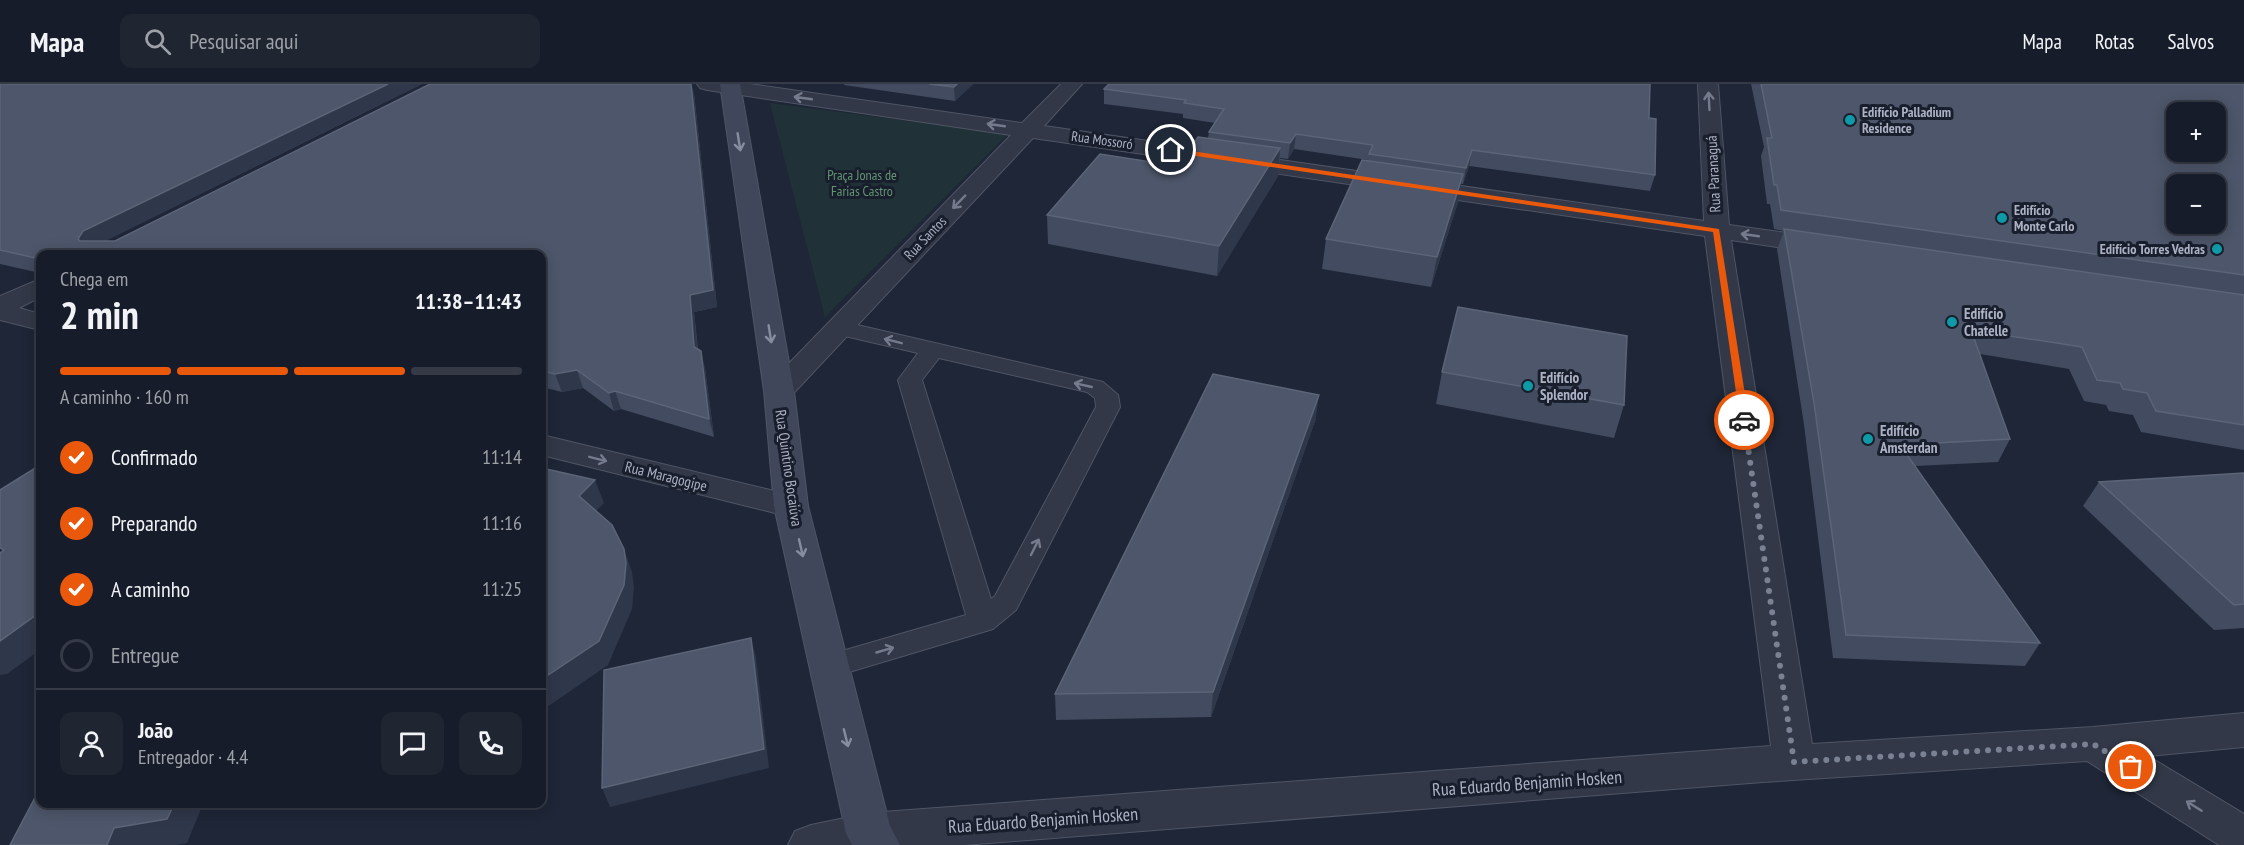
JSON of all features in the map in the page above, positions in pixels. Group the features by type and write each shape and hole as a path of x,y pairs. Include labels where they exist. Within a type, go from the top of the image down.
{"street":[{"name":"Rua Santos","path":"779,392 1072,84"},
{"name":"Rua Paranaguá","path":"1708,84 1717,230 1794,762"},
{"name":"Rua Mossoró","path":"723,85 1846,249"},
{"name":"Rua Quintino Bocaiúva","path":"723,85 779,392 791,506 873,839"},
{"path":"0,307 36,289"},
{"path":"0,312 36,321"},
{"name":"Rua Maragogipe","path":"546,446 791,506"},
{"name":"Rua Eduardo Benjamin Hosken","path":"811,845 1794,762 2093,744 2244,730"},
{"path":"2093,744 2244,837"}],"lane":[{"path":"829,666 983,621 1006,603 1108,407 1106,395 1095,387 840,328"},
{"path":"933,350 916,369 910,380 983,621"}],"green space":[{"name":"Praça Jonas de Farias Castro","path":"770,103 1008,134 825,317"}],"building":[{"path":"0,84 388,84 83,231 78,239 80,241 115,241 430,84 691,84 713,290 690,295 694,347 701,351 709,419 615,391 609,393 577,370 555,374 546,372 546,250 36,250 36,258 0,250"},
{"path":"929,84 957,84 954,87"},
{"path":"1109,84 1650,84 1649,118 1656,119 1655,175 1472,150 1466,168 1369,154 1373,145 1296,134 1290,143 1209,132 1224,109 1184,103 1186,100 1104,89"},
{"path":"1761,84 2244,84 2244,275 1781,210 1777,185 1774,185 1767,138 1772,138"},
{"path":"1198,137 1280,148 1219,246 1047,215 1100,154 1177,166"},
{"path":"1362,160 1463,174 1437,257 1326,239"},
{"path":"1784,229 2244,295 2244,425 2156,411 2147,393 2123,389 2120,383 2097,380 2082,347 1971,330 2010,439 1900,445 2040,643 1846,635 1814,403"},
{"path":"1458,307 1627,336 1624,405 1442,372"},
{"path":"1213,374 1319,395 1213,692 1055,694"},
{"path":"36,468 36,615 0,641 0,553 4,550 0,548 0,490"},
{"path":"546,469 595,480 579,496 612,525 624,549 626,563 624,585 599,641 546,676"},
{"path":"2244,473 2244,604 2234,605 2099,482"},
{"path":"751,638 764,749 602,788 604,670"},
{"path":"36,796 36,808 172,808 167,819 114,828 107,845 10,845"}],"way so far":[{"path":"1744,420 1794,762 2093,744 2131,767"}],"place":[{"name":"Edifício Palladium Residence","path":"1850,120"},
{"name":"Edifício Monte Carlo","path":"2002,218"},
{"name":"Edifício Torres Vedras","path":"2217,249"},
{"name":"Edifício Chatelle","path":"1952,322"},
{"name":"Edifício Splendor","path":"1528,386"},
{"name":"Edifício Amsterdan","path":"1868,439"}],"route":[{"path":"1171,150 1717,230 1744,420"}]}
